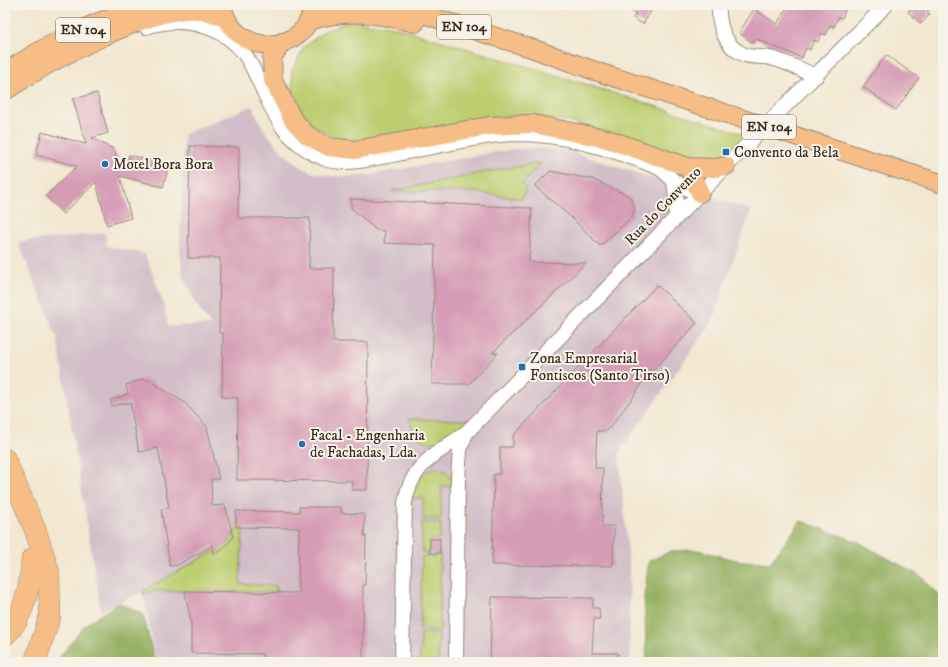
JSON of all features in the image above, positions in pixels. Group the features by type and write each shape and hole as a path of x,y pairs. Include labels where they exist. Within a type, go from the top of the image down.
{"highway":[{"path":"5,459 12,496 40,586 38,625 24,657 20,662"},
{"path":"5,479 12,496 36,532 49,572 50,616 35,662"},
{"path":"5,636 11,630 24,605 30,581 32,559"}],"main road":[{"name":"EN 104","path":"5,73 62,40 113,17 149,5"},
{"name":"EN 104","path":"394,5 534,49 595,71 943,184"},
{"name":"EN 104","path":"5,91 70,52 155,16 176,11 223,11"},
{"path":"223,11 234,31 248,41 265,44 282,42 297,34 311,13"},
{"name":"EN 104","path":"311,13 344,12 377,14 595,71"},
{"path":"282,42 272,58 272,80 293,120 308,136 329,147 355,150 490,126 533,124 607,140 688,167 715,168 726,166"},
{"path":"688,167 700,193"}],"street":[{"path":"719,5 718,18 725,37 732,47 744,55 771,58 816,76"},
{"name":"Rua do Convento","path":"402,662 406,502 408,489 416,472 431,457 466,433 726,166 886,5"},
{"path":"106,36 117,36 149,26 177,22 199,24 219,32 234,42 248,60 284,129 305,149 327,159 357,162 480,138 516,134 546,135 594,146 658,168 668,174 674,182 677,205 675,219"},
{"path":"248,41 256,54 258,81"},
{"path":"674,182 700,193"},
{"path":"456,662 458,478 460,450 466,433"}],"shaded area":[{"path":"252,106 264,130 282,152 301,167 313,173 332,176 363,176 513,149 545,148 572,152 751,210 712,322 619,452 629,566 630,662 156,662 143,591 101,611 57,337 18,242 105,233 107,246 145,254 164,305 168,326 211,325 195,303 183,276 180,249 184,134"}],"green space":[{"path":"350,21 391,26 566,78 747,135 724,157 709,160 565,121 522,114 382,139 339,140 308,122 293,97 292,70 305,46 323,32"},
{"path":"541,163 522,184 526,188 522,199 476,192 392,191 501,169"},
{"path":"409,419 470,420 454,434 445,439 436,442 428,442 421,439 414,432"},
{"path":"431,469 443,470 449,474 453,486 442,486 441,519 423,519 423,498 411,498 420,478"},
{"path":"801,521 858,542 922,577 943,600 943,620 935,645 943,650 943,662 647,662 644,597 649,561 671,551 697,550 735,560 770,563"},
{"path":"422,522 441,523 440,539 430,539 430,552 422,552"},
{"path":"237,526 243,527 240,584 276,586 278,592 153,591 143,595 143,591 214,551 214,554 222,549 231,539"},
{"path":"436,553 440,553 440,631 420,630 422,556 435,557"},
{"path":"119,603 143,614 155,662 56,662 86,624"},
{"path":"421,633 439,634 438,662 420,662"}],"building":[{"path":"623,5 655,5 643,24 633,18 636,14"},
{"path":"788,5 847,5 842,18 838,17 834,27 830,25 826,35 822,33 818,42 814,40 810,50 806,48 802,58 756,39 753,43 739,33 754,9 777,24"},
{"path":"914,5 933,5 927,12 930,14 921,24 908,12"},
{"path":"886,55 919,78 896,110 863,87"},
{"path":"97,93 108,133 92,138 113,149 125,170 129,155 169,165 163,187 120,176 131,218 107,225 96,182 63,214 46,196 77,166 36,155 42,132 86,144 73,99"},
{"path":"190,146 239,147 238,218 310,218 309,268 334,268 333,342 368,342 367,490 352,490 352,481 237,480 238,398 222,397 223,333 219,333 220,258 188,258"},
{"path":"550,171 592,179 629,196 633,202 634,210 632,217 600,246 572,218 535,186"},
{"path":"351,199 532,208 529,262 586,263 492,353 498,353 469,384 432,384 435,245 384,243 385,231 376,230 351,208"},
{"path":"657,285 697,323 652,372 650,369 634,396 607,431 597,431 595,468 603,468 602,526 614,526 613,566 492,565 494,474 500,474 500,447 513,447 513,436"},
{"path":"142,379 150,381 185,403 207,427 219,479 211,479 212,506 225,505 233,537 223,549 214,554 213,545 177,565 170,566 161,509 169,508 158,448 139,452 130,402 112,406 111,400 128,394 126,385"},
{"path":"299,507 341,507 341,513 365,514 364,536 366,536 365,585 363,585 363,662 263,662 263,654 191,653 191,623 185,591 298,593 299,528 236,527 236,511 299,512"},
{"path":"430,539 440,539 440,553 430,553"},
{"path":"492,597 593,598 593,608 599,608 600,619 594,619 592,653 618,653 618,662 490,662"}],"place":[{"name":"Convento da Bela","path":"726,152"},
{"name":"Motel Bora Bora","path":"105,164"},
{"name":"Zona Empresarial Fontiscos (Santo Tirso)","path":"522,367"},
{"name":"Facal - Engenharia de Fachadas, Lda.","path":"302,444"}]}
